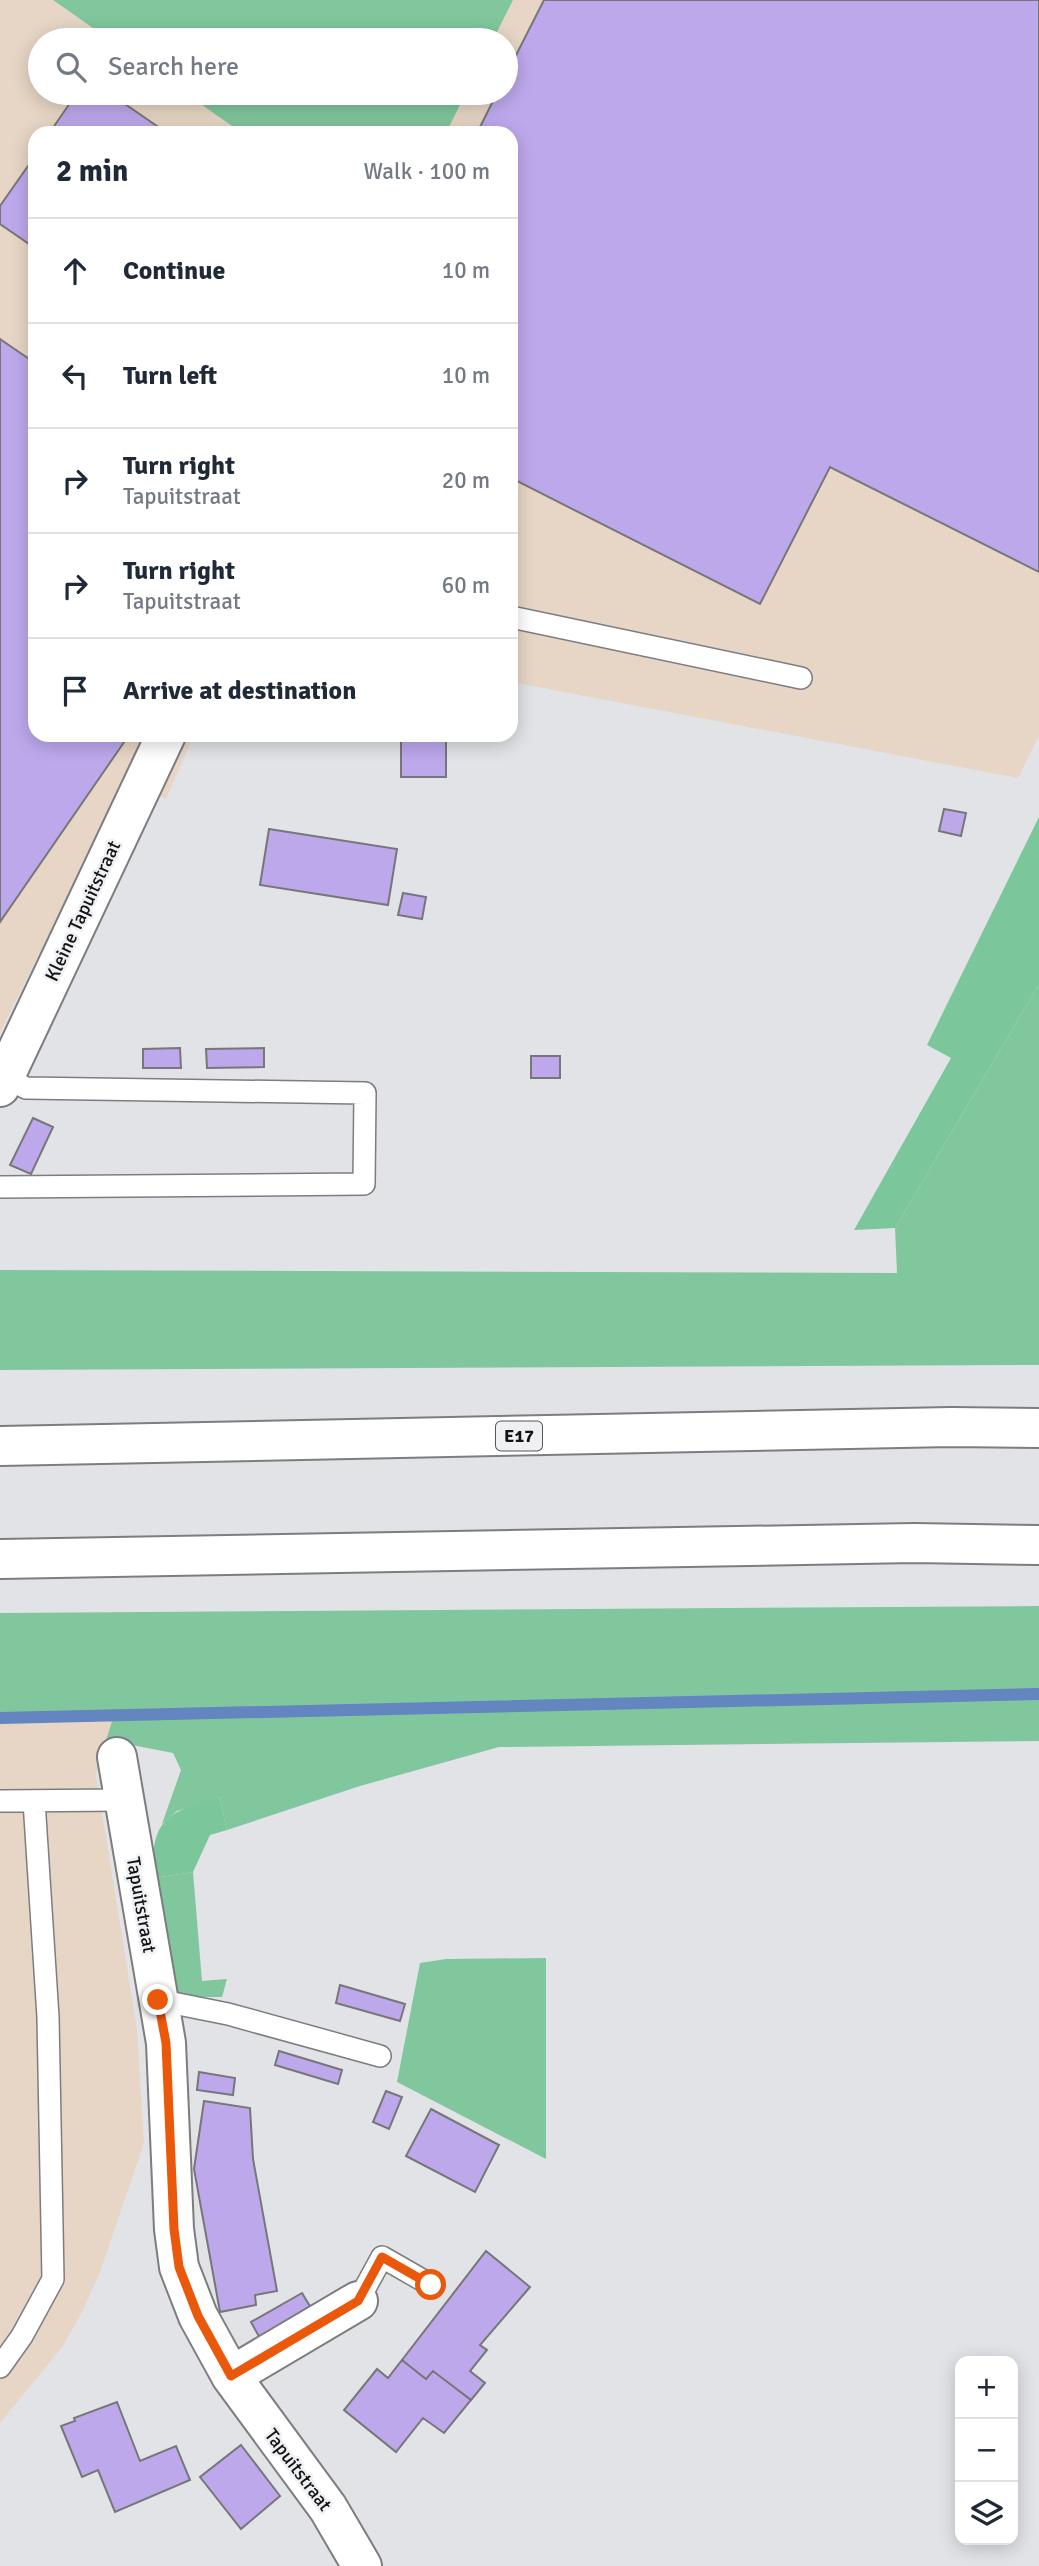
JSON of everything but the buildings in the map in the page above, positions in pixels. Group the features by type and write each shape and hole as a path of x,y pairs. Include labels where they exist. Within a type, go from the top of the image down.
{"main road":[{"name":"Kleine Tapuitstraat","path":"3,1082 163,742"},
{"name":"E17","path":"0,1446 951,1427 1039,1428"},
{"path":"0,1559 887,1543 1039,1545"},
{"name":"Tapuitstraat","path":"117,1757 166,2043 174,2229 179,2267 198,2316 231,2376 327,2508 362,2566"},
{"path":"231,2376 358,2301"}],"lane":[{"path":"518,618 801,678"},
{"path":"0,1187 364,1184 365,1093 26,1088 3,1082"},
{"path":"0,1801 123,1800"},
{"path":"0,2367 22,2336 53,2279 48,2017 34,1801"},
{"path":"158,2000 228,2014 380,2056"},
{"path":"358,2301 382,2257 431,2285"}],"shaded area":[{"path":"0,0 53,0 93,28 28,28 28,105 202,105 232,126 28,126 28,742 191,742 166,799 125,779 0,1033"},
{"path":"513,0 1039,0 1039,735 1018,778 518,683 518,126 450,126 460,105 518,105 518,28 499,28"},
{"path":"115,1715 96,1775 137,2029 144,2143 100,2272 83,2310 63,2346 0,2423 0,1718"}],"green space":[{"path":"53,0 513,0 499,28 93,28"},
{"path":"202,105 460,105 450,126 232,126"},
{"path":"1039,817 1039,984 895,1228 854,1230 951,1058 927,1045"},
{"path":"1039,984 1039,1365 0,1370 0,1270 897,1273 895,1228"},
{"path":"1039,1606 1039,1741 499,1747 360,1786 227,1830 219,1797 177,1811 162,1824 181,1770 173,1753 106,1740 114,1715 0,1718 0,1613"},
{"path":"219,1797 227,1830 210,1835 193,1872 154,1878 155,1843 165,1821 186,1808"},
{"path":"193,1872 202,1981 227,1979 222,1997 187,1997 176,1991 154,1878"},
{"path":"546,1958 546,2159 397,2082 420,1963 446,1959"}],"waterway":[{"path":"0,1718 1039,1694"}],"route":[{"path":"158,2000 166,2043 174,2229 179,2267 198,2316 231,2376 358,2301 382,2257 431,2285"}]}
